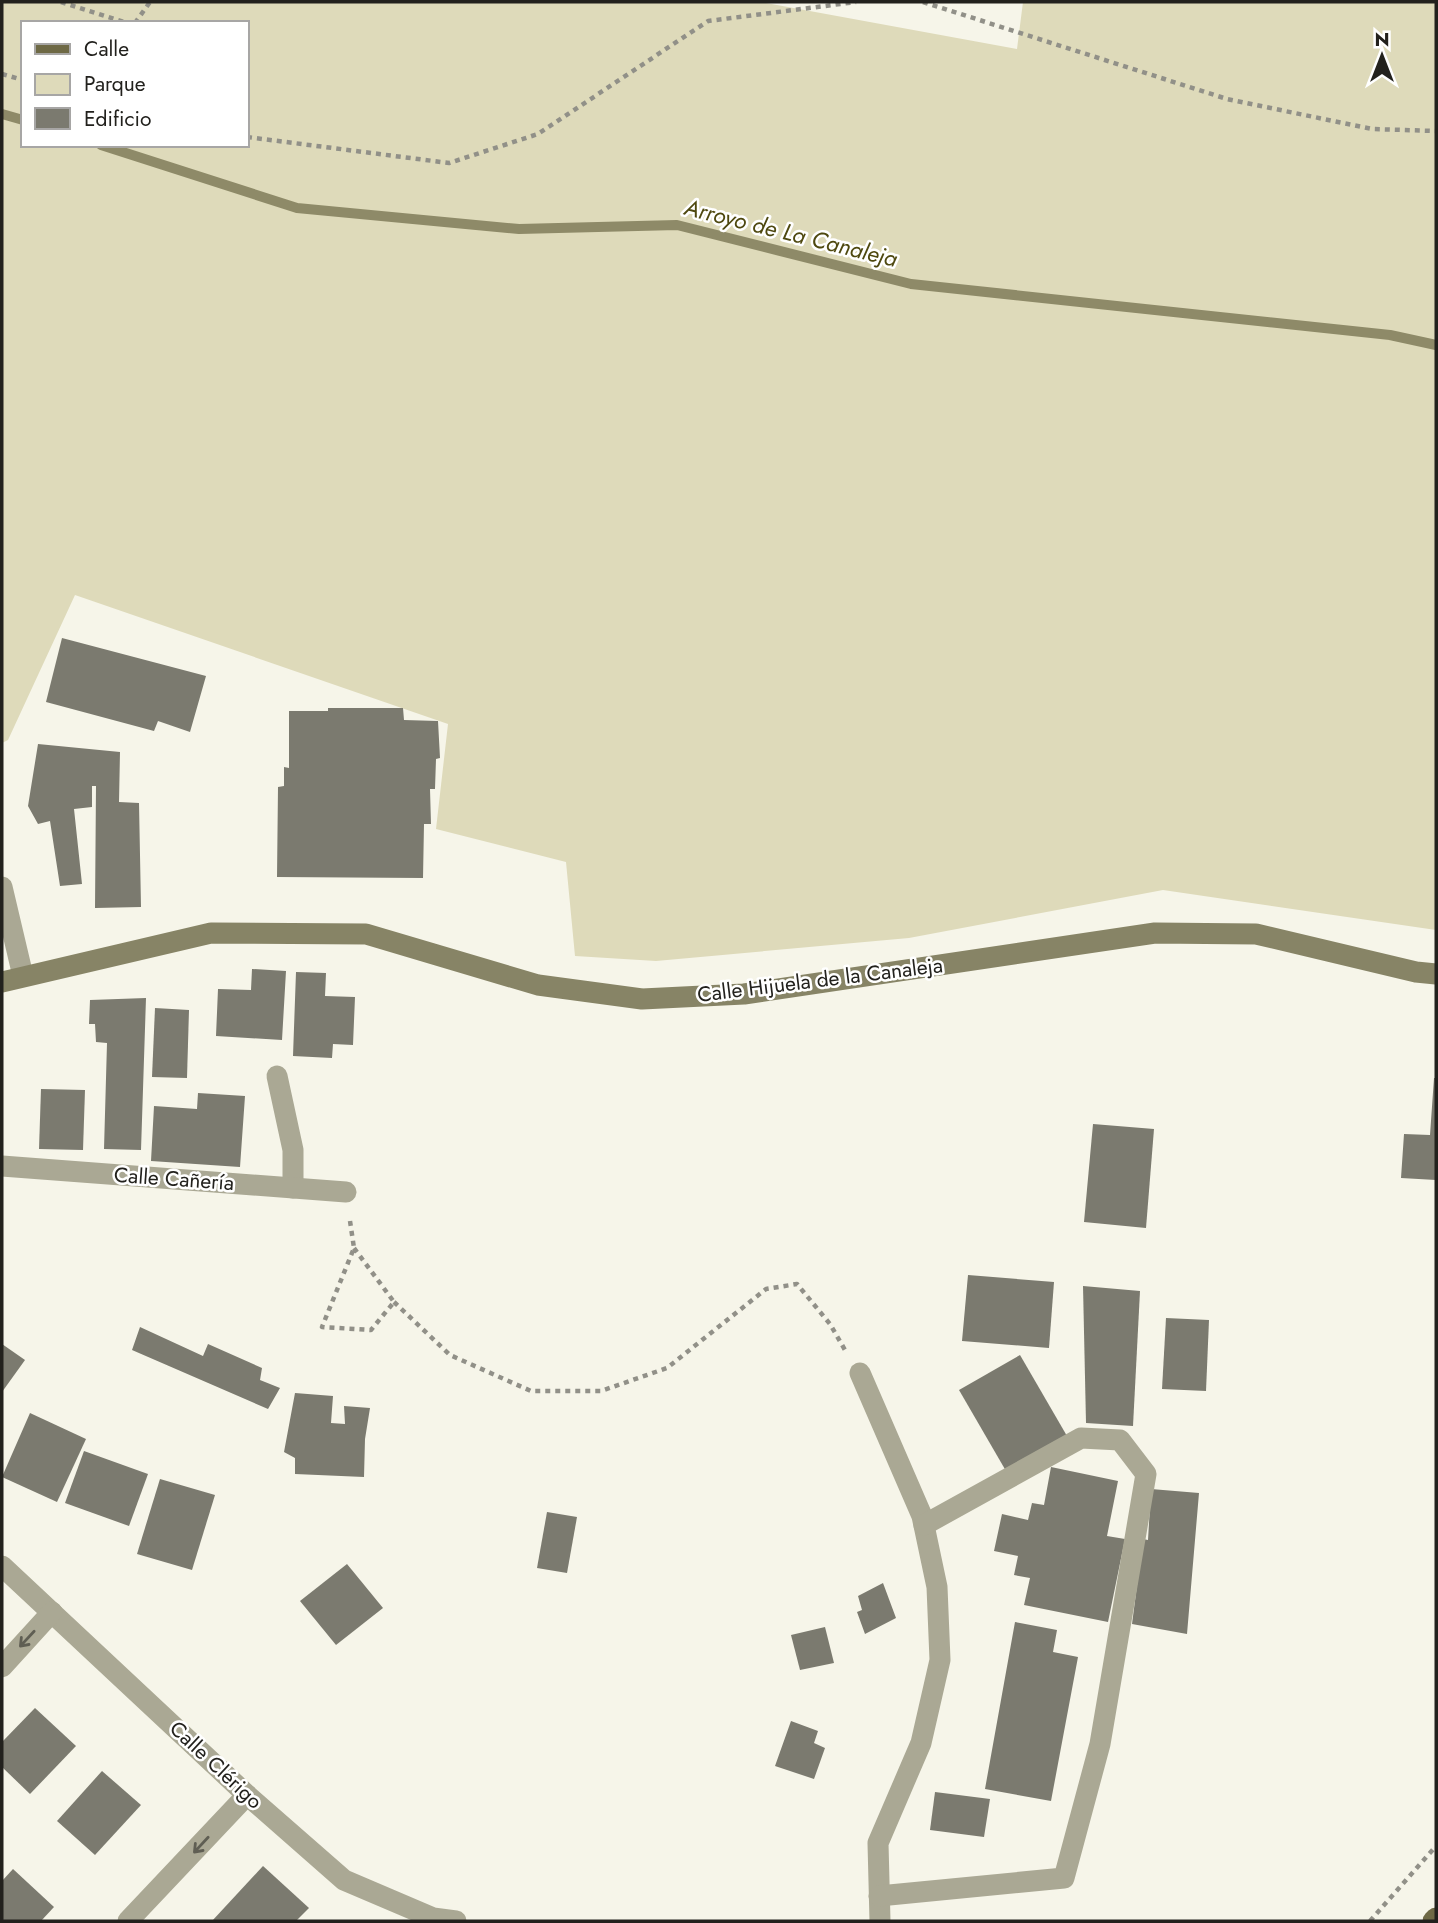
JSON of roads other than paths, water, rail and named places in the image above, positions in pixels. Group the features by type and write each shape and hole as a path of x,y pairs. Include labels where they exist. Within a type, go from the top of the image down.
{"street":[{"path":"2,887 23,976"},
{"name":"Calle Hijuela de la Canaleja","path":"2,982 211,933 366,934 538,985 642,999 744,993 1155,933 1256,934 1416,972 1436,974"},
{"path":"278,1076 293,1150 293,1188"},
{"name":"Calle Cañería","path":"2,1166 346,1192"},
{"path":"860,1373 922,1516 937,1587 940,1660 921,1742 878,1843 880,1921"},
{"path":"879,1896 1064,1878 1100,1744 1146,1474 1121,1440 1081,1438 924,1525"},
{"name":"Calle Clérigo","path":"2,1566 247,1795 344,1880 433,1918 456,1921"},
{"path":"2,1667 52,1612"},
{"path":"128,1921 247,1795"}],"waterway":[{"name":"Arroyo de La Canaleja","path":"2,114 21,119"},
{"name":"Arroyo de La Canaleja","path":"107,147 297,208 519,229 677,225 911,284 1390,335 1436,345"}]}
